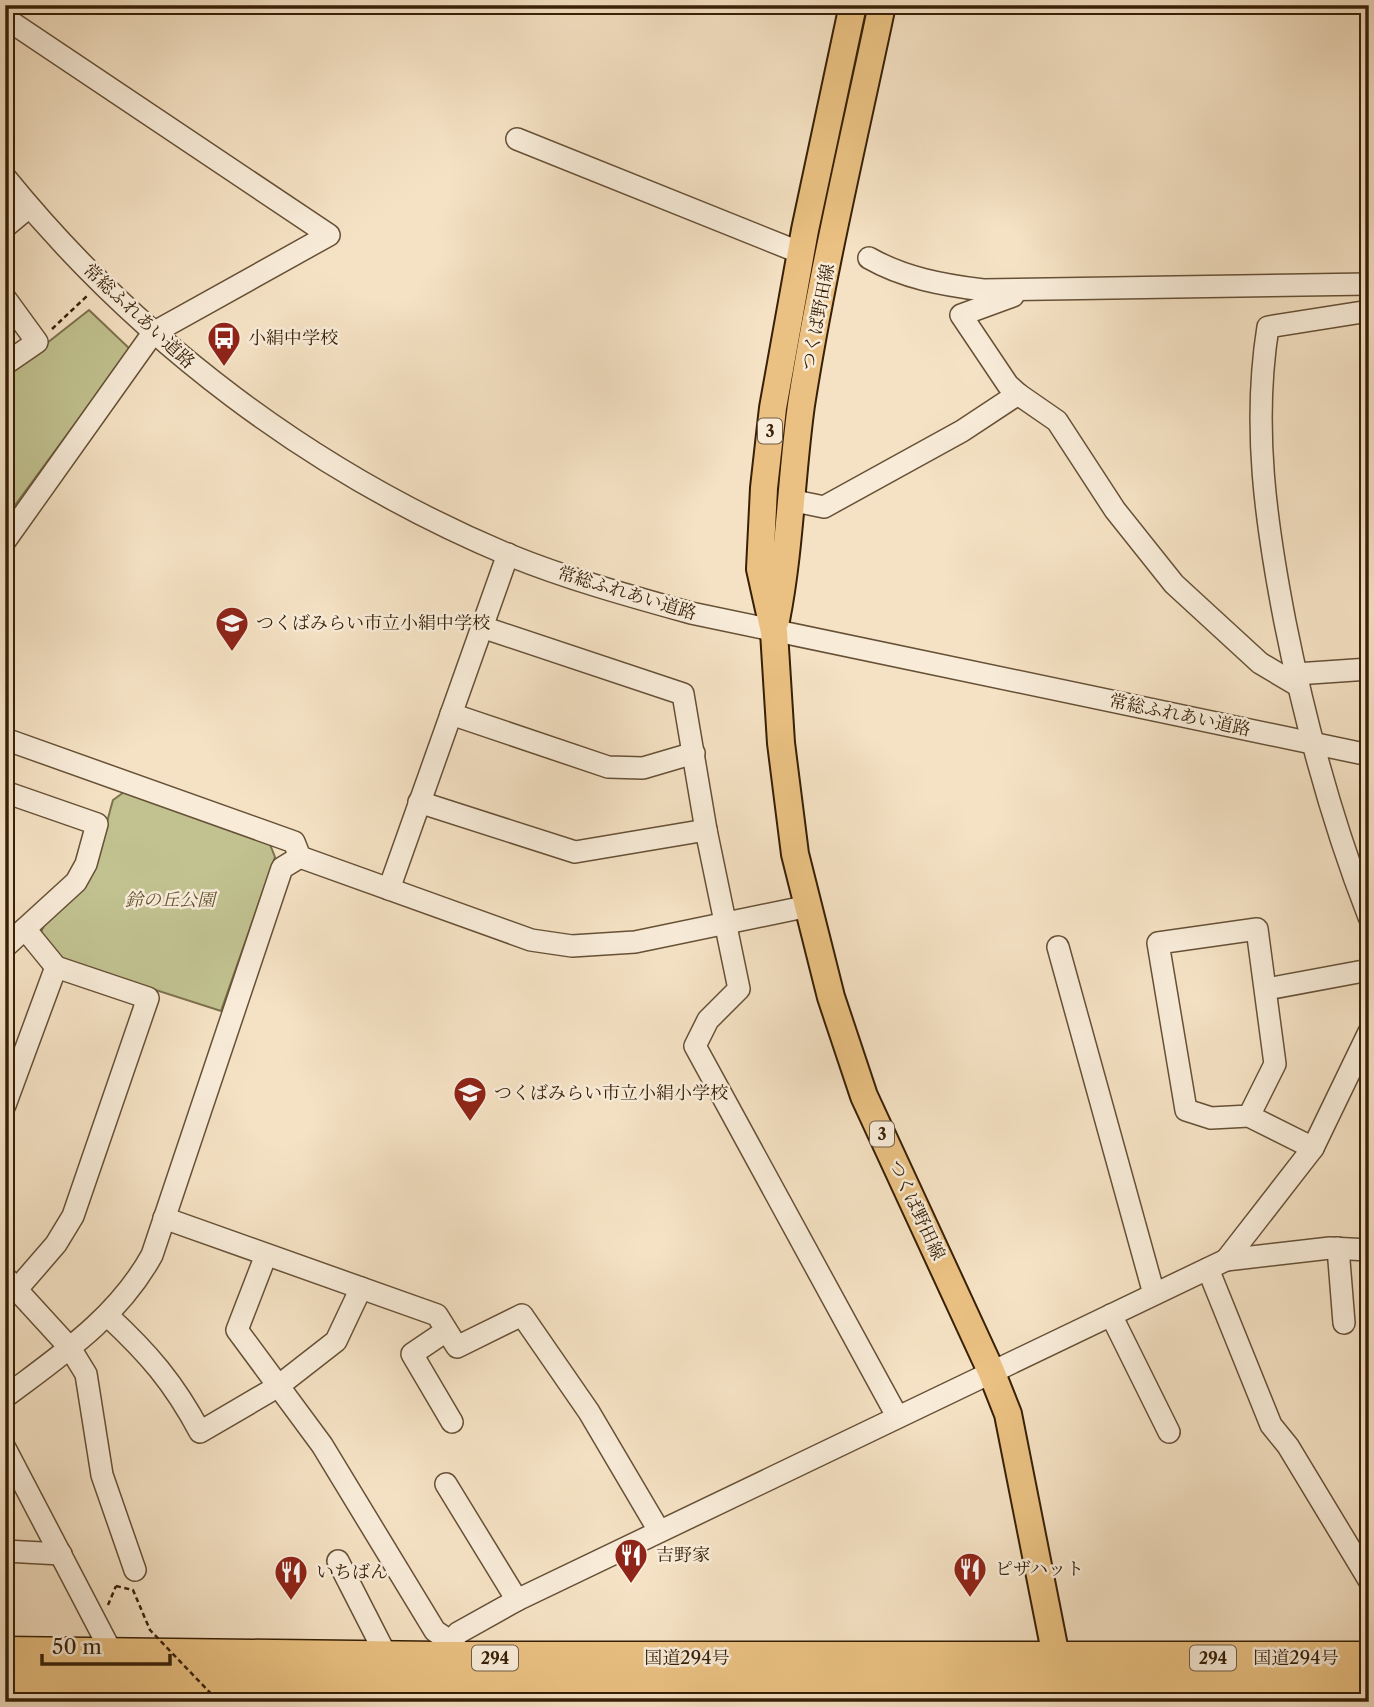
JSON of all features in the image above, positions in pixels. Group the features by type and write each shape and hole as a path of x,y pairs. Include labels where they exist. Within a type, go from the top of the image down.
{"highway":[{"name":"国道294号","path":"5,1653 387,1657 445,1650 1061,1681 1369,1658"},
{"name":"国道294号","path":"5,1683 130,1693 472,1692 1061,1681 1369,1684"}],"main road":[{"name":"つくば野田線","path":"853,5 803,241 773,408 764,488 760,569 774,632 786,788 795,854 831,997 864,1096 991,1371 1008,1414 1061,1681"},
{"name":"つくば野田線","path":"774,632 787,559 790,500 802,402 881,5"},
{"path":"112,1653 130,1693"}],"street":[{"path":"5,18 329,235 153,333 5,541"},
{"path":"517,139 803,241"},
{"name":"常総ふれあい道路","path":"5,177 29,207 101,284 153,333 242,404 307,448 430,518 508,554 600,588 774,632 1369,755"},
{"path":"5,226 29,207"},
{"path":"869,258 887,269 936,284 983,290 1369,284"},
{"path":"1028,291 961,315 1008,385 1057,421 1115,510 1174,584 1251,655 1296,680 1369,669"},
{"path":"5,298 37,342 5,364"},
{"path":"1369,311 1268,327 1259,405 1269,541 1296,680 1313,743 1369,917"},
{"path":"790,500 824,507 962,431 1018,394"},
{"path":"389,889 508,554"},
{"path":"482,626 683,694 706,830 739,989 708,1020 695,1046 897,1416"},
{"path":"451,714 607,767 643,768 694,754"},
{"path":"5,739 294,842 300,857 531,940 572,946 635,942 809,906"},
{"path":"5,792 97,824 86,864 76,882 5,947"},
{"path":"419,803 575,852 706,830"},
{"path":"5,1397 108,1316 136,1284 152,1255 282,868 300,857"},
{"path":"25,929 56,967 148,998 72,1216 56,1244 11,1282 70,1348 86,1374 102,1475 135,1570"},
{"path":"1249,1116 1275,1064 1257,929 1158,943 1186,1111 1211,1118 1249,1116 1313,1148"},
{"path":"1058,947 1154,1294"},
{"path":"5,1105 56,967"},
{"path":"1267,989 1369,970"},
{"path":"1217,1265 1313,1148 1369,1032"},
{"path":"164,1219 437,1315 457,1347 522,1315 589,1412 659,1529"},
{"path":"266,1255 237,1329 321,1445 445,1650 476,1621 659,1529 1217,1265 1338,1248 1369,1250"},
{"path":"1338,1248 1344,1322"},
{"path":"1217,1265 1271,1425 1295,1457 1369,1580"},
{"path":"108,1316 164,1373 178,1391 200,1432 277,1387 336,1341 361,1288"},
{"path":"1111,1315 1169,1432"},
{"path":"446,1331 412,1354 452,1422"},
{"path":"5,1448 112,1653"},
{"path":"446,1484 517,1600"},
{"path":"5,1551 61,1554"},
{"path":"338,1561 387,1657"}],"path":[{"path":"37,342 101,284"},
{"path":"106,1609 116,1586 133,1590 150,1630 219,1702"}],"green space":[{"path":"89,310 130,349 5,519 5,376"},
{"name":"鈴の丘公園","path":"124,792 269,842 275,857 221,1011 59,959 40,936 47,921 85,883 98,853 113,800"}],"place":[{"name":"小絹中学校","path":"224,368"},
{"name":"つくばみらい市立小絹中学校","path":"232,653"},
{"name":"つくばみらい市立小絹小学校","path":"470,1123"},
{"name":"吉野家","path":"631,1585"},
{"name":"ピザハット","path":"970,1599"},
{"name":"いちばん","path":"291,1602"}]}
